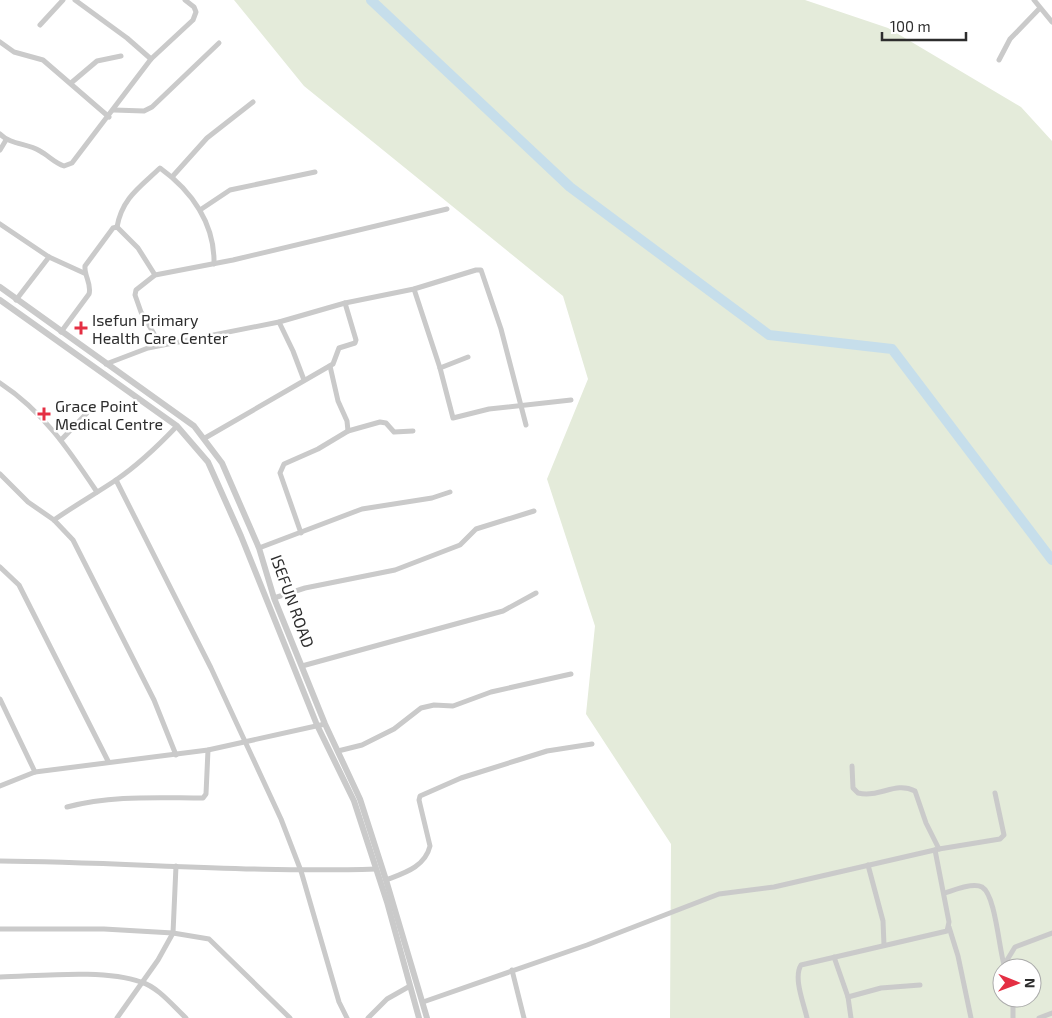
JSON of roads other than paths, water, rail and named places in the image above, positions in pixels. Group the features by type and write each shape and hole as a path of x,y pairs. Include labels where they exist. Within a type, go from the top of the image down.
{"street":[{"path":"40,25 63,0"},
{"path":"75,0 127,38 150,59"},
{"path":"0,134 6,140 39,150 64,166 72,163 114,110 150,59 193,20 196,12 194,6 185,0"},
{"path":"1034,0 1052,22"},
{"path":"1000,60 1010,39 1040,9"},
{"path":"0,42 14,52 43,60 72,82 109,116"},
{"path":"114,110 144,111 152,107 219,43"},
{"path":"72,82 97,61 121,56"},
{"path":"172,176 207,138 253,102"},
{"path":"0,150 6,140"},
{"path":"117,227 124,202 160,168 172,176 200,210 211,234 214,248 214,264"},
{"path":"200,210 230,190 315,172"},
{"path":"160,344 141,312 135,295 136,290 155,275 214,264 447,209"},
{"path":"0,224 49,257 84,273 89,283 89,294 61,332"},
{"path":"84,273 87,262 113,228 117,227"},
{"path":"117,227 138,248 155,275"},
{"path":"16,300 49,257"},
{"path":"106,364 160,344 279,322 345,303 414,289 481,270 522,404 526,425"},
{"name":"ISEFUN ROAD","path":"0,287 194,426 205,438 222,463 259,548 274,598 325,724 360,799 427,1018"},
{"path":"414,289 440,368 453,418 489,409 571,400"},
{"name":"ISEFUN ROAD","path":"0,300 177,426 208,462 219,484 317,725 354,801 376,869 419,1018"},
{"path":"205,438 330,366 333,364 339,348 355,343 356,340 345,303"},
{"path":"279,322 294,351 304,380"},
{"path":"148,348 154,336"},
{"path":"440,368 468,357"},
{"path":"330,366 338,401 347,421 348,431"},
{"path":"0,383 40,415 62,439 96,492"},
{"path":"62,439 87,412"},
{"path":"301,533 280,471 284,464 318,449 348,431 380,422 386,423 394,432 413,431"},
{"path":"54,520 116,480 152,452 177,426"},
{"path":"0,474 28,502 54,520 73,540 85,560 154,700 176,755"},
{"path":"116,480 245,740 281,819 301,872 331,976 347,1018"},
{"path":"259,548 362,509 432,498 450,492"},
{"path":"274,598 305,588 395,570 460,545 476,528 534,511"},
{"path":"0,567 20,584 108,762"},
{"path":"302,666 365,647 503,611 536,592"},
{"path":"338,751 362,745 394,729 421,708 434,705 452,706 491,692 571,674"},
{"path":"0,699 35,772"},
{"path":"0,786 35,772 208,750 245,740 325,724"},
{"path":"386,880 411,870 428,852 430,846 419,800 420,796 461,778 547,750 592,744"},
{"path":"67,807 93,800 117,797 203,798 206,794 208,750"},
{"path":"852,766 853,788 858,793 875,795 902,787 915,791 937,849 949,927 958,956 972,1018"},
{"path":"423,1002 596,942 719,894 774,887 937,849 1000,839 1004,835 995,793"},
{"path":"0,861 301,872 376,869"},
{"path":"868,865 884,922 884,945"},
{"path":"117,1018 158,960 173,932 176,866"},
{"path":"944,893 974,886 982,887 987,892 993,910 1002,958"},
{"path":"807,1018 798,969 805,963 943,933 949,927"},
{"path":"0,929 104,929 173,932 209,939 290,1018"},
{"path":"1009,958 1015,947 1052,933"},
{"path":"834,957 848,997 851,1018"},
{"path":"512,970 524,1018"},
{"path":"0,977 103,976 141,982 153,988 186,1018"},
{"path":"848,997 881,988 920,985"},
{"path":"368,1018 387,999 410,986"},
{"path":"1039,1018 1052,1013"}],"waterway":[{"path":"371,0 570,187 769,335 892,349 1052,560"}],"place":[{"name":"Isefun Primary Health Care Center","path":"81,328"},
{"name":"Grace Point Medical Centre","path":"44,414"}]}
